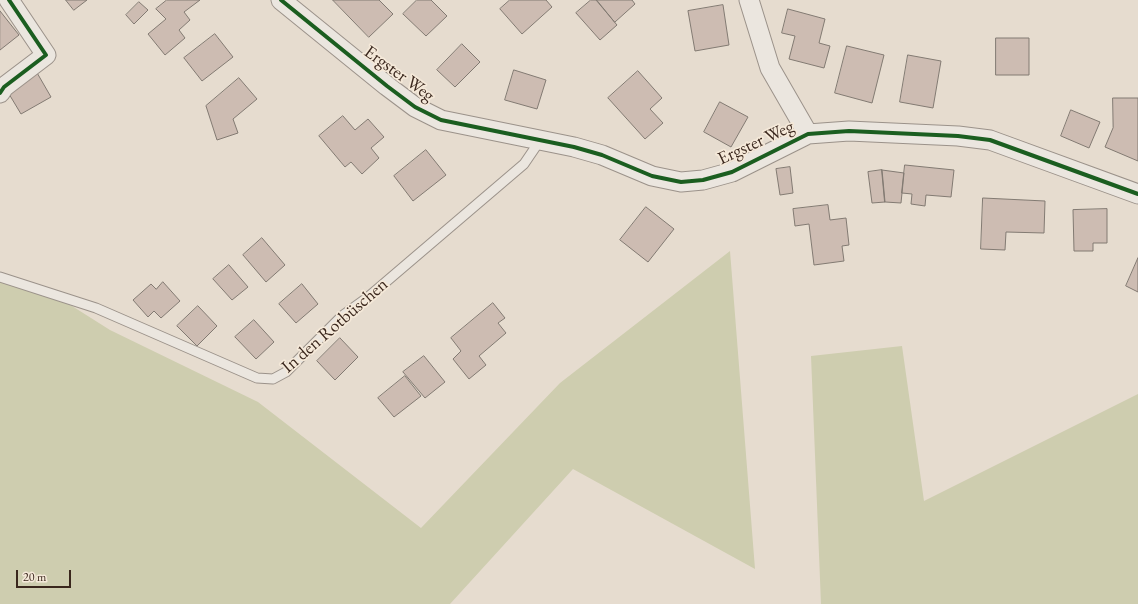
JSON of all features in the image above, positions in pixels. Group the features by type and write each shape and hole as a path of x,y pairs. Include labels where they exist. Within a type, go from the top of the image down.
{"street":[{"path":"0,93 4,87 46,55 9,0"},
{"name":"Ergster Weg","path":"282,0 415,107 441,120 574,146 652,176 681,182 703,180 732,172 808,134 849,131 958,136 990,140 1138,194"},
{"path":"749,0 770,68 808,134"}],"lane":[{"name":"In den Rotbüschen","path":"0,277 96,308 257,378 273,379 286,372 342,316 367,298 524,164 541,139"}],"green space":[{"path":"730,251 755,569 573,469 450,604 0,604 0,277 72,306 110,330 258,402 421,528 560,383"},
{"path":"902,346 924,501 1138,394 1138,604 821,604 811,356"}],"building":[{"path":"66,0 87,0 74,10"},
{"path":"167,0 200,0 184,12 190,20 179,30 185,38 165,55 148,34 166,19 156,9"},
{"path":"333,0 379,0 393,14 369,37"},
{"path":"417,0 431,0 447,16 426,36 403,14"},
{"path":"510,0 546,0 552,7 522,34 500,9"},
{"path":"591,0 596,0 617,25 600,40 576,13"},
{"path":"597,0 632,0 635,4 615,22"},
{"path":"139,2 148,10 134,24 126,15"},
{"path":"723,5 729,45 695,51 688,11"},
{"path":"788,9 825,19 819,43 830,46 824,68 789,59 795,36 782,33"},
{"path":"0,11 19,35 0,50"},
{"path":"215,34 233,57 202,81 184,58"},
{"path":"996,38 1029,38 1029,75 996,75"},
{"path":"462,44 480,62 455,87 437,70"},
{"path":"847,46 884,55 872,103 835,93"},
{"path":"908,55 941,61 933,108 900,102"},
{"path":"514,70 546,80 537,109 505,100"},
{"path":"36,71 51,97 21,114 6,89"},
{"path":"638,71 662,98 650,109 663,123 645,139 608,98"},
{"path":"239,78 257,99 233,119 238,133 217,140 206,106"},
{"path":"1113,98 1138,98 1138,161 1105,147 1113,128"},
{"path":"720,102 748,117 731,147 704,132"},
{"path":"1071,110 1100,122 1089,148 1061,136"},
{"path":"343,116 355,130 368,119 384,137 371,148 379,158 362,174 351,162 345,167 319,136"},
{"path":"426,150 446,175 413,201 394,176"},
{"path":"905,165 954,170 951,197 926,195 925,206 911,204 912,194 902,193"},
{"path":"790,167 793,193 780,195 776,169"},
{"path":"882,170 885,202 872,203 868,172"},
{"path":"882,170 904,173 901,203 885,202"},
{"path":"983,198 1045,201 1044,233 1006,232 1005,250 981,249"},
{"path":"828,205 830,220 846,218 849,245 842,246 844,261 814,265 809,224 795,226 793,209"},
{"path":"646,207 674,229 648,262 620,240"},
{"path":"1107,209 1107,243 1093,243 1093,251 1074,251 1073,210"},
{"path":"262,238 285,265 266,282 243,255"},
{"path":"1138,258 1138,292 1126,286"},
{"path":"229,265 248,287 232,300 213,279"},
{"path":"163,282 180,301 161,318 154,311 148,317 133,300 151,284 156,289"},
{"path":"302,284 318,304 296,323 279,304"},
{"path":"493,303 505,318 498,323 506,333 479,356 486,365 469,379 453,359 461,351 451,338"},
{"path":"198,306 217,326 197,346 177,326"},
{"path":"254,320 274,342 256,359 235,337"},
{"path":"340,338 358,357 335,380 317,361"},
{"path":"424,356 445,382 425,398 403,372"},
{"path":"405,376 421,396 394,417 378,398"}],"cycle path":[{"path":"0,93 4,87 46,55 9,0"},
{"path":"281,0 387,86 415,107 441,120 574,147 602,155 652,176 681,182 703,180 732,172 808,134 849,131 958,136 990,140 1138,194"}]}
